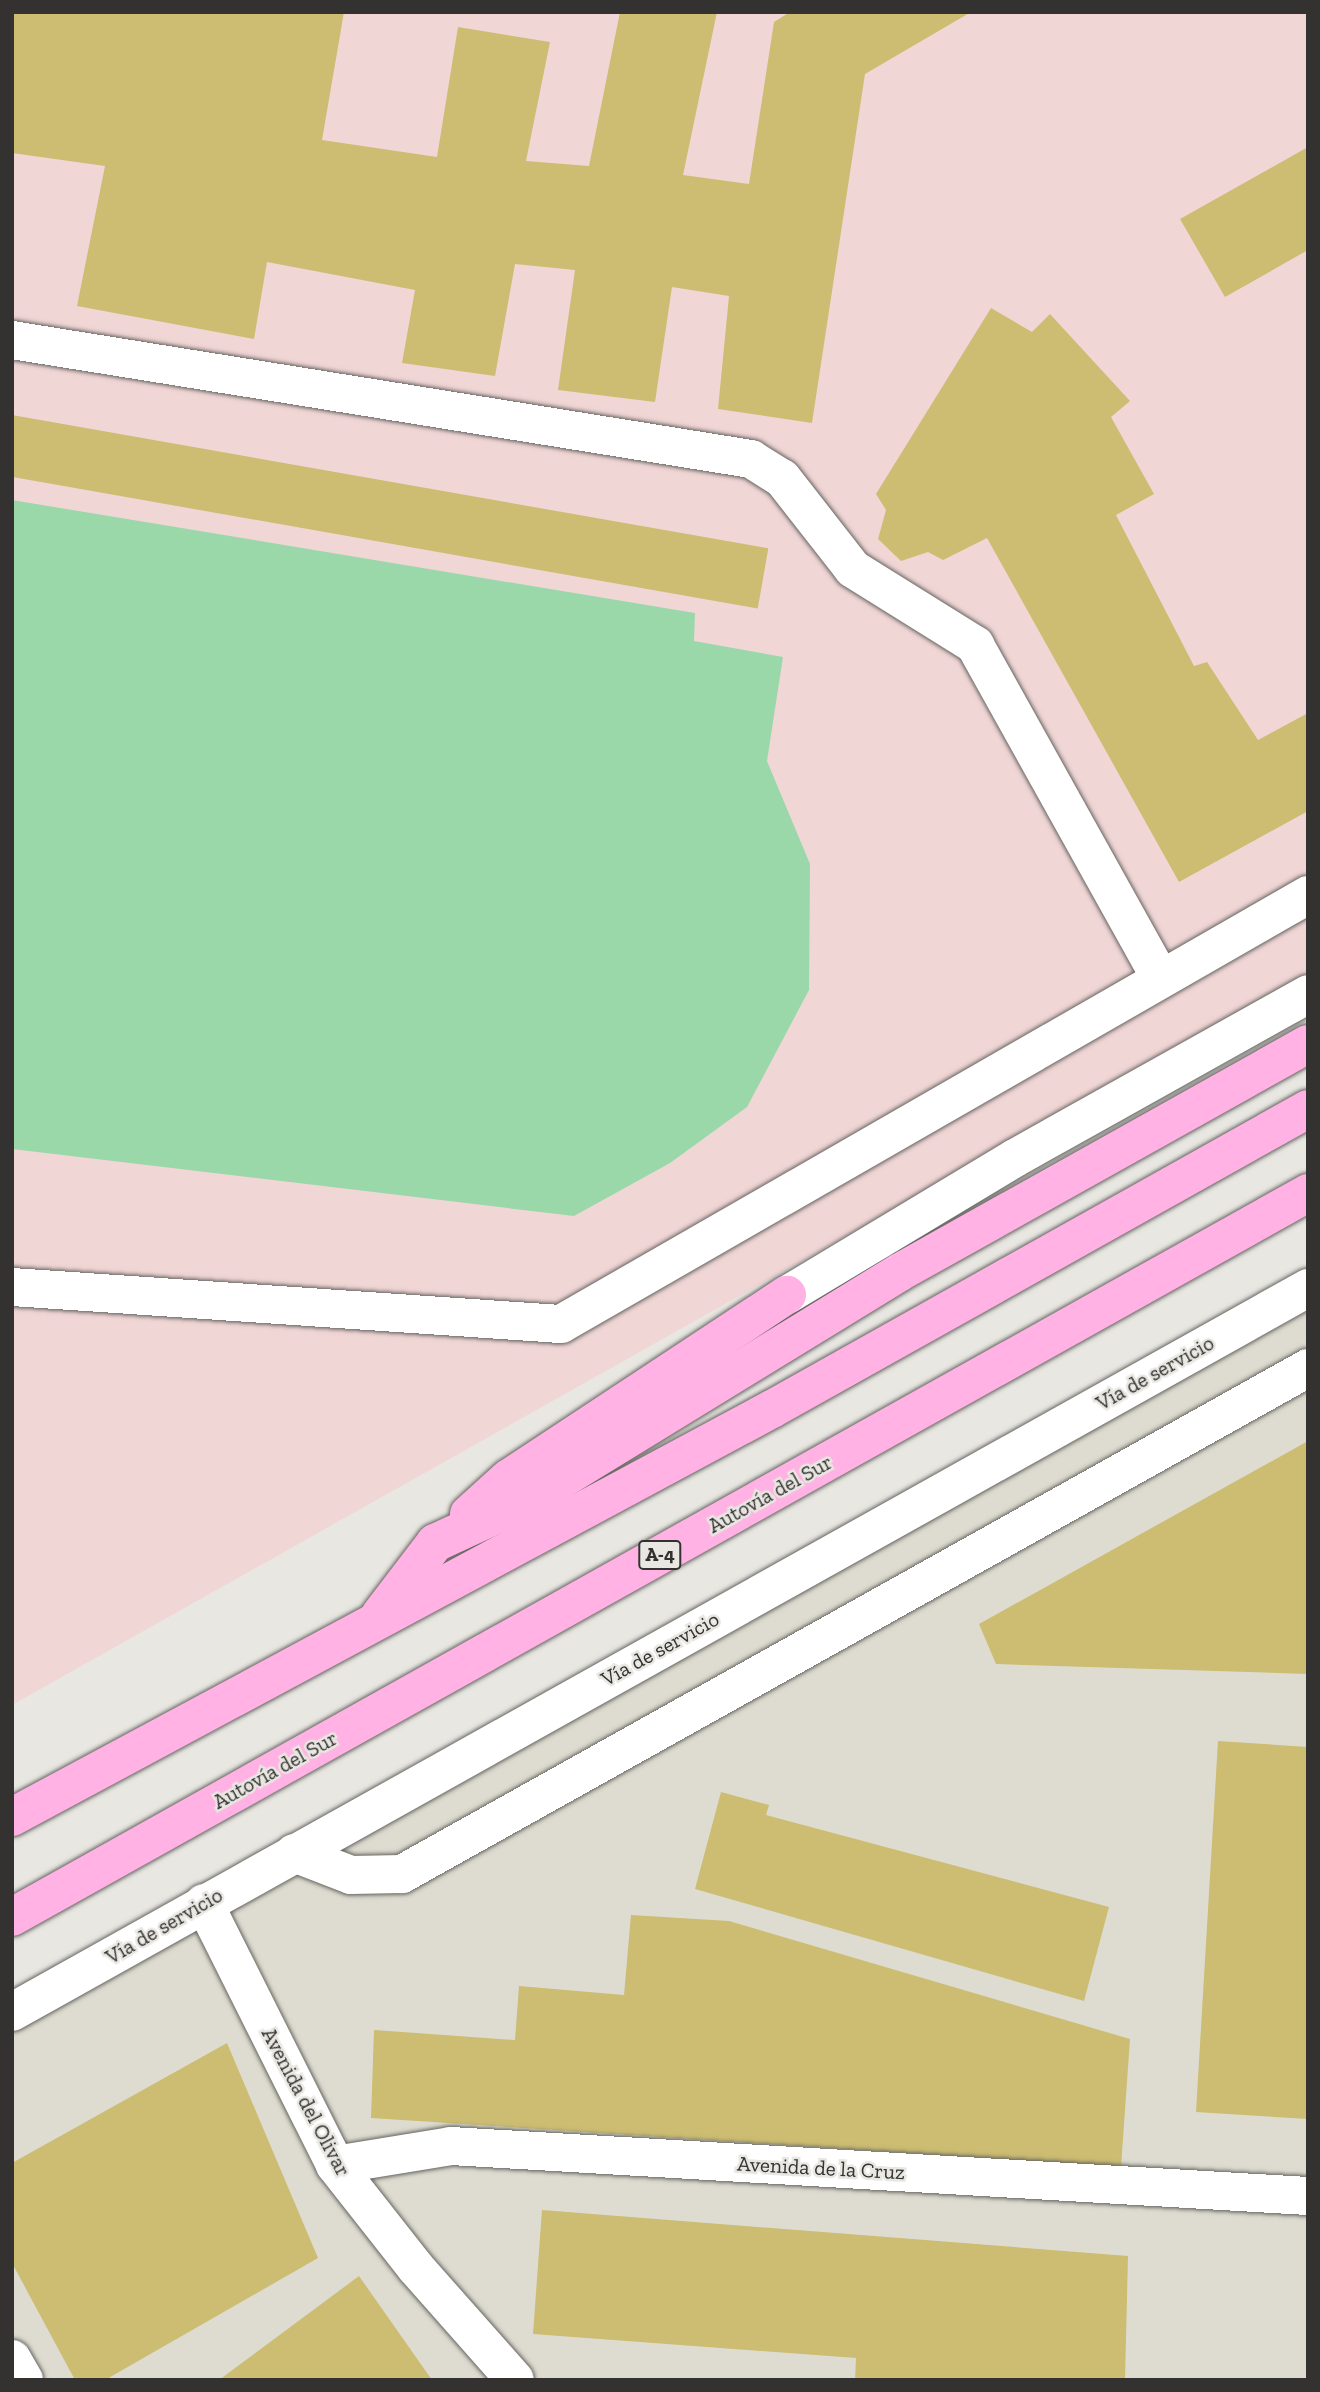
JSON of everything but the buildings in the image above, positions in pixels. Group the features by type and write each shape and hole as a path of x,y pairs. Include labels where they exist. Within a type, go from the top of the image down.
{"highway":[{"path":"435,1543 528,1500 900,1272 1308,1044"},
{"path":"12,1817 370,1628 1308,1110"},
{"name":"Autovía del Sur","path":"12,1917 1308,1193"},
{"path":"370,1628 435,1543 509,1478 787,1295"}],"street":[{"path":"12,340 751,459 782,478 853,569 975,645 1160,978"},
{"path":"12,1287 561,1324 1308,895"},
{"path":"787,1295 1015,1158 1308,994"},
{"name":"Vía de servicio","path":"12,2012 1308,1288"},
{"path":"294,1853 351,1875 402,1874 1308,1368"},
{"name":"Avenida del Olivar","path":"204,1903 335,2165 416,2268 515,2380"},
{"name":"Avenida de la Cruz","path":"335,2165 451,2146 1308,2196"},
{"path":"12,2359 24,2380"}],"shaded area":[{"path":"12,12 1308,12 1308,976 12,1705"},
{"path":"1308,1288 1308,2380 12,2380 12,2009"}],"green space":[{"path":"12,500 695,613 694,641 783,657 767,761 810,864 809,990 747,1107 670,1163 574,1216 12,1149"}]}
